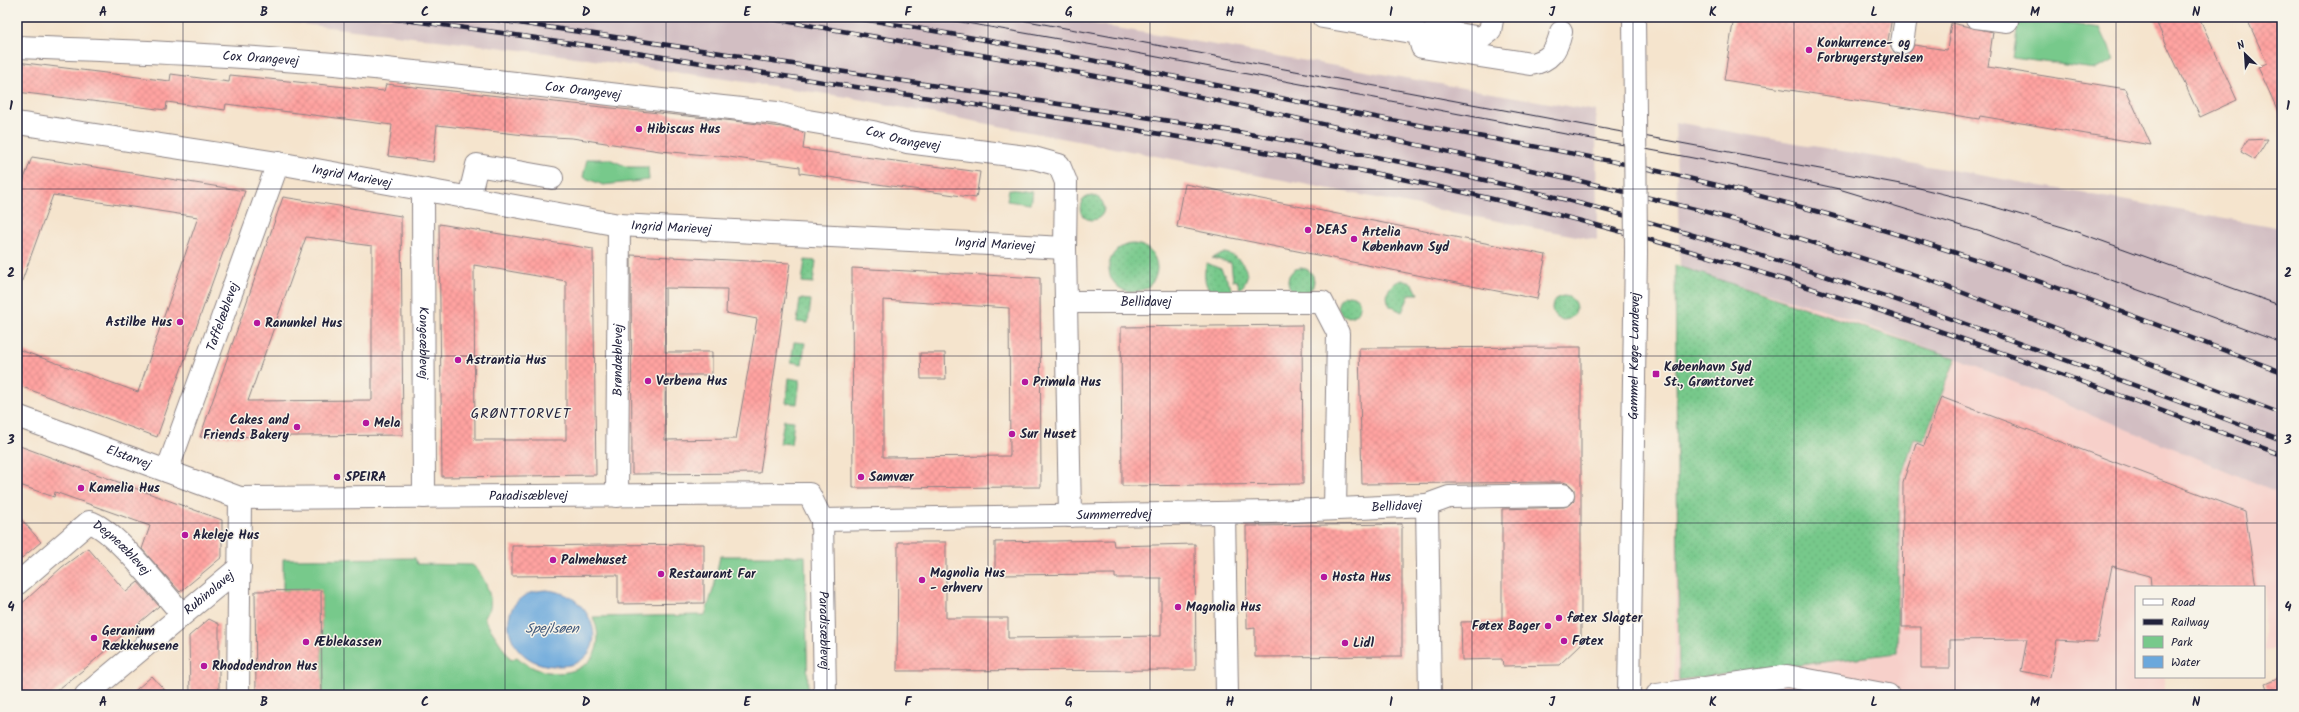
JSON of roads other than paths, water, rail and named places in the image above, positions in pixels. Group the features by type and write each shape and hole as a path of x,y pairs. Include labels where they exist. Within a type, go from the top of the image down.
{"street":[{"path":"1323,17 1418,33 1422,46 1531,64 1542,62 1551,56 1558,45 1561,32"},
{"name":"Gammel Køge Landevej","path":"1629,695 1636,253 1634,17"},
{"path":"1902,43 1906,17"},
{"path":"1976,17 2006,21"},
{"path":"1435,30 1481,38 1490,31 1492,20"},
{"name":"Cox Orangevej","path":"17,47 227,55 355,66 559,88 777,113 808,121 873,132 907,142 1034,158 1059,165 1066,182 1065,248"},
{"name":"Ingrid Marievej","path":"18,128 278,163 619,225 1065,248"},
{"name":"Taffelæblevej","path":"167,471 278,163"},
{"path":"469,198 477,164 552,178"},
{"name":"Kongeæblevej","path":"423,190 424,497"},
{"name":"Brøndæblevej","path":"617,496 619,225"},
{"path":"1065,248 1070,516"},
{"name":"Bellidavej","path":"1066,302 1322,302 1338,333 1335,509"},
{"name":"Elstarvej","path":"17,416 240,498"},
{"name":"Paradisæblevej","path":"240,498 809,494 822,520 825,695"},
{"path":"1427,505 1449,498 1563,495"},
{"path":"238,695 240,498"},
{"name":"Bellidavej","path":"1224,513 1271,519 1335,509 1427,505 1430,695"},
{"path":"1224,513 1226,695"},
{"name":"Summerredvej","path":"822,520 1224,513"},
{"name":"Degneæblevej","path":"17,584 89,522 97,524 125,549 182,614"},
{"name":"Rubinolavej","path":"86,695 240,566"},
{"path":"1657,695 1786,676 1824,689 1888,695"}],"water":[{"name":"Spejlsøen","path":"547,590 559,592 570,597 585,611 590,620 594,640 591,649 585,657 576,663 566,666 555,666 537,663 523,654 513,642 509,628 510,615 516,603 528,594"}],"tram line":[{"path":"932,17 1099,46 1730,165 1839,189 1981,232 2282,343"},
{"path":"1006,17 1911,186 1984,204 2066,228 2282,306"}],"railway":[{"path":"379,17 558,41 1112,126 1282,155 1450,189 1630,234 1724,261 1818,291 2005,354 2282,455"},
{"path":"475,17 1234,131 1381,158 1527,190 1623,215 1719,243 1908,304 2096,371 2282,440"},
{"path":"761,17 1010,60 1155,87 1576,180 1707,212 1802,239 1924,278 2282,414"},
{"path":"850,17 1095,61 1378,118 1575,154 1711,183 1883,230 1984,262 2282,372"}],"place":[{"name":"Konkurrence- og Forbrugerstyrelsen","path":"1809,50"},
{"name":"Hibiscus Hus","path":"639,129"},
{"name":"DEAS","path":"1308,230"},
{"name":"Artelia København Syd","path":"1354,239"},
{"name":"Astilbe Hus","path":"180,322"},
{"name":"Ranunkel Hus","path":"257,323"},
{"name":"Astrantia Hus","path":"458,360"},
{"name":"København Syd St., Grønttorvet","path":"1656,374"},
{"name":"Verbena Hus","path":"648,381"},
{"name":"Primula Hus","path":"1025,382"},
{"name":"Mela","path":"366,423"},
{"name":"Cakes and Friends Bakery","path":"297,427"},
{"name":"Sur Huset","path":"1012,434"},
{"name":"SPEIRA","path":"337,477"},
{"name":"Samvær","path":"861,477"},
{"name":"Kamelia Hus","path":"81,488"},
{"name":"Akeleje Hus","path":"185,535"},
{"name":"Palmehuset","path":"553,560"},
{"name":"Restaurant Far","path":"661,574"},
{"name":"Hosta Hus","path":"1324,577"},
{"name":"Magnolia Hus - erhverv","path":"922,580"},
{"name":"Magnolia Hus","path":"1178,607"},
{"name":"føtex Slagter","path":"1559,618"},
{"name":"Føtex Bager","path":"1548,626"},
{"name":"Geranium Rækkehusene","path":"94,638"},
{"name":"Føtex","path":"1564,641"},
{"name":"Æblekassen","path":"306,642"},
{"name":"Lidl","path":"1345,643"},
{"name":"Rhododendron Hus","path":"204,666"}],"district":[{"name":"GRØNTTORVET","path":"521,414"}]}
